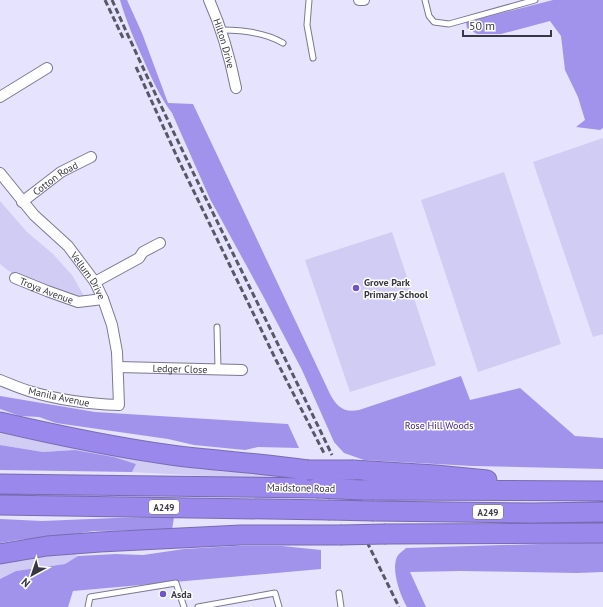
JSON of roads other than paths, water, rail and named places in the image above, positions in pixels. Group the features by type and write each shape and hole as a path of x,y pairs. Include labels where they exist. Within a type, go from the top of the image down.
{"highway":[{"path":"0,422 101,444 164,454 307,470 353,470 436,475 502,482 536,492"},
{"name":"Maidstone Road","path":"0,484 317,488 363,490 536,492 603,491"},
{"name":"A249","path":"0,505 532,513 603,512"},
{"path":"0,554 47,546 100,542 242,536 603,533"}],"street":[{"name":"Hilton Drive","path":"209,0 222,30 236,88"},
{"path":"359,0 364,0"},
{"path":"0,97 47,68"},
{"name":"Cotton Road","path":"22,202 62,172 91,157"},
{"name":"Vellum Drive","path":"0,173 34,215 68,246 95,282 112,325 118,352 119,405"},
{"path":"95,282 139,258 143,252 160,243"},
{"name":"Troya Avenue","path":"15,278 78,302 103,299"},
{"name":"Ledger Close","path":"118,367 242,370"},
{"name":"Manila Avenue","path":"0,380 29,391 68,400 95,404 119,405"}],"lane":[{"path":"309,0 307,25 313,58"},
{"path":"425,0 429,16 434,22 449,24 535,0"},
{"path":"222,30 233,30 269,36 283,43"},
{"path":"217,327 218,370"},
{"path":"88,607 90,597 176,583 184,607"},
{"path":"198,607 276,593 279,607"},
{"path":"338,593 342,607"}],"railway":[{"path":"105,0 123,38"},
{"path":"112,0 193,172 332,455"},
{"path":"136,67 178,159 276,360 325,455"},
{"path":"367,542 399,607"}],"place":[{"name":"Grove Park Primary School","path":"356,288"},
{"name":"Asda","path":"163,594"}],"park label":[{"name":"Rose Hill Woods","path":"439,425"}]}
